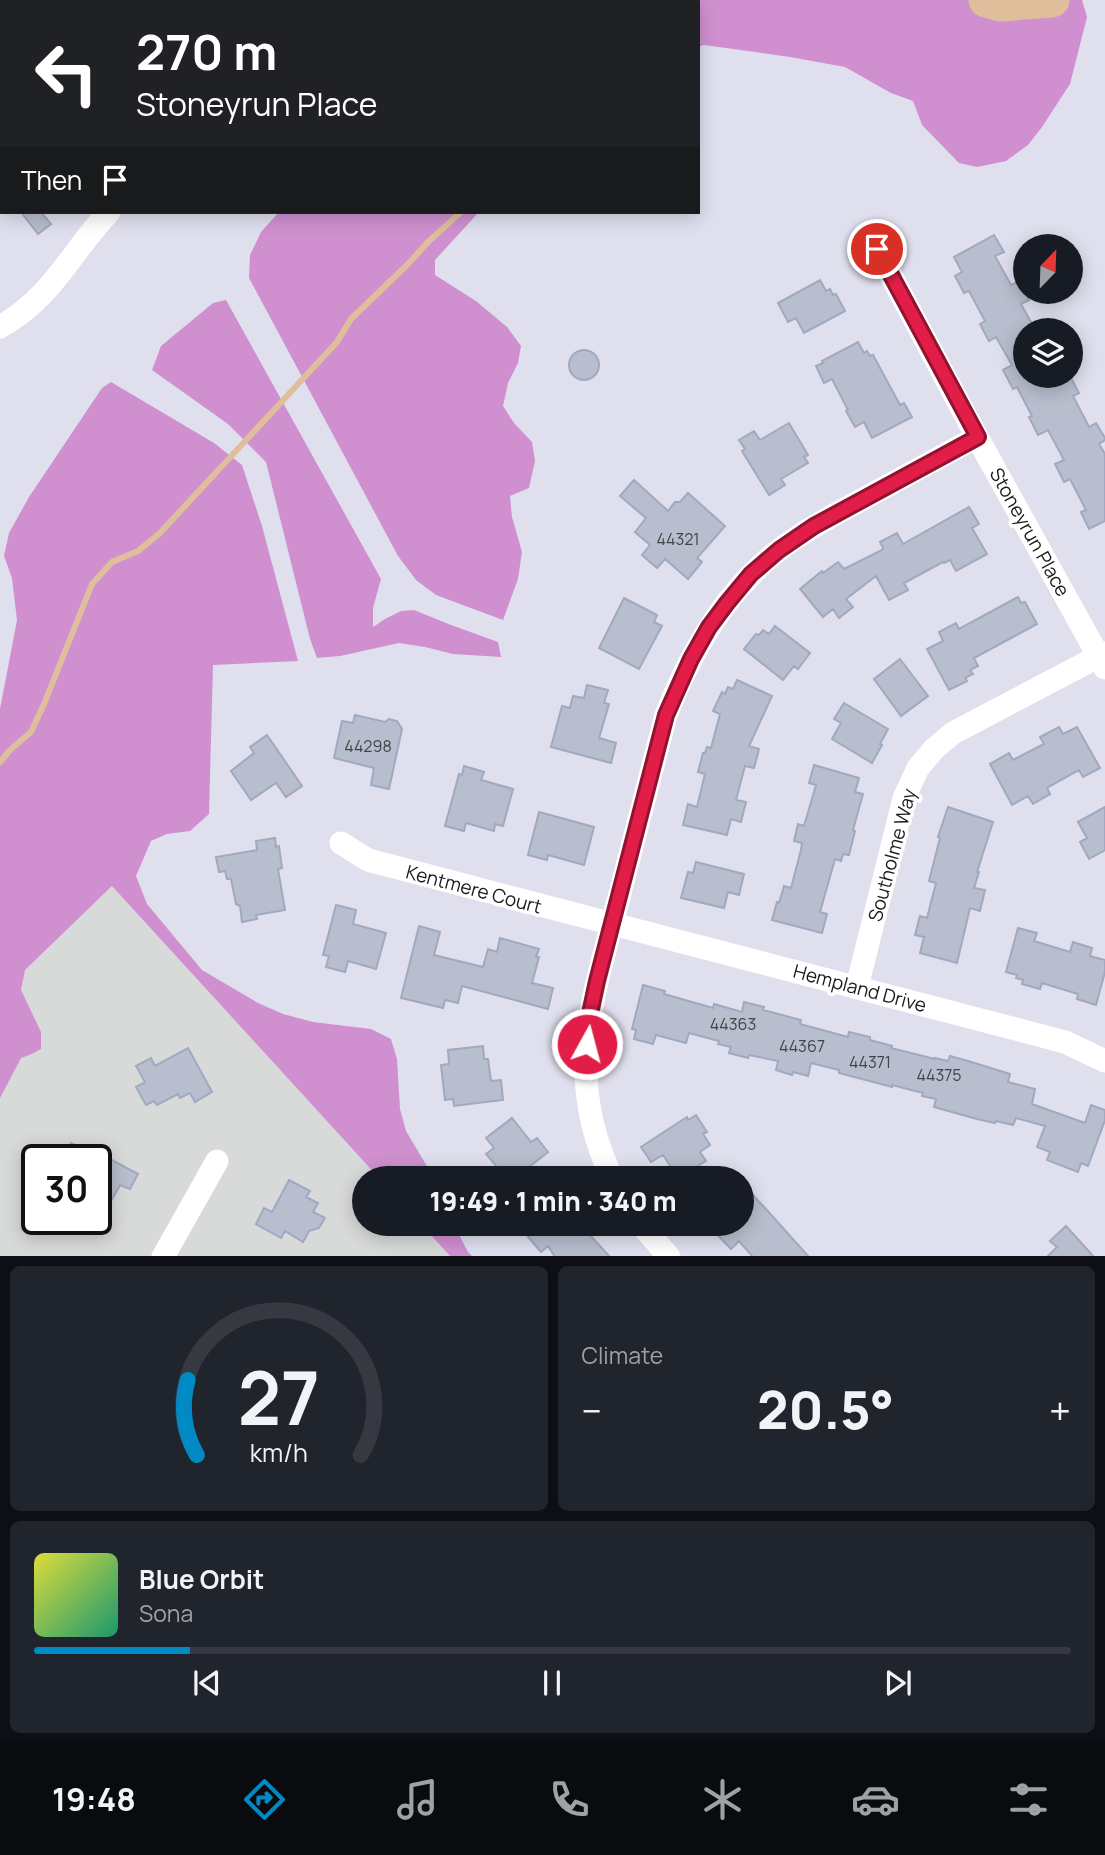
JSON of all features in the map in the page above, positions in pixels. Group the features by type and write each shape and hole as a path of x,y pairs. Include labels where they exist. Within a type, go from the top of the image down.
{"street":[{"path":"0,327 28,309 47,290 107,214"},
{"name":"Stoneyrun Place","path":"877,249 978,437 1103,659"},
{"path":"607,1166 591,1120 586,1089 585,1059 591,1009 666,715 691,659 709,627 727,603 751,574 779,550 814,526 978,437"},
{"name":"Southolme Way","path":"857,987 904,798 918,768 934,749 953,733 1103,659"},
{"name":"Kentmere Court","path":"341,843 368,860 612,925"},
{"name":"Hempland Drive","path":"612,925 1065,1042 1105,1061"},
{"path":"163,1256 216,1161"},
{"path":"651,1236 669,1256"}],"shaded area":[{"path":"700,0 1082,0 1087,17 1070,84 1042,127 1028,145 1006,161 977,167 959,163 922,125 913,101 891,93 845,67 700,46"},
{"path":"277,214 477,214 435,260 435,275 476,301 507,327 521,346 503,406 532,442 535,461 529,488 510,496 512,517 522,552 518,579 503,620 436,595 416,580 398,556 249,278 250,255 261,232"},
{"path":"226,300 381,579 373,608 373,627 401,611 414,610 498,642 501,657 453,654 399,643 340,656 317,658 266,462 228,424 152,370 161,346 213,303"},
{"path":"111,382 214,443 242,465 262,526 298,661 213,665 209,814 190,831 167,834 151,841 136,876 147,904 202,970 258,1003 283,1014 313,1022 371,1029 391,1039 397,1059 400,1109 406,1131 427,1166 368,1166 112,886 25,970 21,990 41,1032 41,1049 21,1058 0,1098 0,709 17,620 12,578 4,556 9,533 29,497 102,388"},
{"path":"112,886 368,1166 352,1166 352,1236 432,1236 450,1256 0,1256 0,994"},
{"path":"432,1236 460,1236 472,1256 450,1256"}],"building":[{"path":"23,214 43,214 51,224 38,234"},
{"path":"994,235 1004,252 995,256 1011,285 1013,284 1013,304 1021,304 1029,318 1013,318 1013,389 1003,370 1012,365 996,337 989,341 980,324 985,321 969,291 964,293 955,276 962,272 954,257"},
{"path":"820,280 826,291 830,289 833,295 836,294 845,311 804,333 796,318 788,322 778,303"},
{"path":"858,342 864,353 867,351 870,356 873,355 900,405 904,403 912,417 872,438 864,422 855,427 832,379 824,383 816,366"},
{"path":"584,350 595,354 599,365 595,376 584,380 573,376 569,365 573,354"},
{"path":"1018,388 1076,388 1079,393 1073,396 1089,427 1096,423 1105,438 1099,444 1105,454 1105,521 1089,529 1081,512 1086,510 1070,479 1064,482 1055,464 1064,460 1048,430 1038,435 1029,417 1032,416"},
{"path":"789,423 808,455 804,457 808,463 781,479 785,485 769,495 742,451 745,449 739,440 754,431 760,440"},
{"path":"634,480 668,511 688,493 725,526 697,558 702,562 688,579 665,559 657,568 642,555 650,545 635,532 646,518 620,496"},
{"path":"969,507 979,524 972,528 987,554 956,571 950,560 943,562 904,583 908,590 889,600 876,576 846,599 853,607 839,618 833,609 823,617 800,589 838,562 844,569 882,550 880,542 897,533 903,544"},
{"path":"1018,597 1021,603 1025,602 1037,624 974,658 978,666 970,670 973,674 965,678 967,681 949,690 927,649 943,641 939,632 956,623 959,629"},
{"path":"624,598 657,615 654,622 662,626 639,669 599,648"},
{"path":"775,626 810,653 798,669 794,666 783,680 744,649 756,634 759,635 763,630 769,634"},
{"path":"900,659 928,696 901,716 874,679"},
{"path":"737,680 772,696 749,746 759,749 754,768 745,766 736,800 746,802 741,822 731,819 727,835 683,825 688,804 697,807 705,774 698,772 703,753 707,747 711,748 720,714 713,711 722,692 725,694 728,687 733,689"},
{"path":"587,685 608,690 604,703 609,704 599,738 616,743 611,763 551,747 562,706 570,708 573,696 584,698"},
{"path":"844,703 888,729 872,763 832,739 841,723 834,719"},
{"path":"355,715 385,722 389,719 397,721 402,729 389,789 371,785 374,768 334,758 342,721 353,723"},
{"path":"1059,727 1063,734 1077,727 1100,768 1083,777 1079,770 1047,788 1050,794 1033,804 1028,796 1012,805 990,764 1009,753 1013,760 1044,744 1040,737"},
{"path":"267,735 302,786 286,797 276,783 251,800 231,771 254,753 250,747"},
{"path":"814,765 859,778 855,792 863,794 849,855 843,854 841,861 835,859 820,912 827,914 822,933 772,920 784,886 791,888 802,843 794,841 798,824 804,826 816,785 809,783"},
{"path":"464,766 484,772 481,780 513,789 503,826 495,824 494,831 466,823 464,831 445,826 459,774 462,775"},
{"path":"948,807 993,822 974,888 985,890 980,911 970,908 957,963 920,953 924,937 915,935 920,916 927,918 936,883 929,881 940,838 938,837"},
{"path":"1105,807 1105,850 1089,859 1080,842 1087,838 1078,822"},
{"path":"539,812 594,827 584,865 548,855 547,860 528,855"},
{"path":"275,838 276,847 279,846 282,868 278,869 285,910 256,915 257,919 242,922 231,879 227,879 225,871 219,872 216,857 257,850 256,841"},
{"path":"696,862 744,874 739,895 728,892 724,908 681,898 688,872 693,873"},
{"path":"336,905 356,910 353,924 386,933 376,969 348,961 345,972 326,967 329,956 323,955"},
{"path":"419,926 440,932 434,955 483,967 488,949 497,952 500,938 539,949 532,983 553,988 548,1009 462,986 458,1003 445,1000 443,1008 401,998"},
{"path":"1018,928 1037,933 1034,941 1070,952 1073,942 1092,948 1090,956 1105,960 1105,972 1096,1005 1077,999 1078,994 1042,983 1040,989 1022,984 1023,980 1016,978 1017,975 1006,972"},
{"path":"643,985 713,1008 714,1004 742,1012 744,1002 801,1020 800,1024 848,1037 849,1032 870,1037 870,1040 892,1046 891,1048 935,1059 948,1061 950,1056 968,1061 1010,1074 1008,1082 1035,1089 1032,1104 1085,1123 1091,1105 1105,1110 1105,1120 1088,1166 1081,1163 1078,1172 1047,1160 1050,1152 1037,1147 1045,1126 1016,1118 1013,1125 977,1119 934,1107 936,1099 922,1096 923,1093 839,1073 839,1070 811,1063 808,1076 793,1072 792,1075 776,1070 778,1061 729,1053 731,1047 718,1044 719,1041 689,1033 686,1043 656,1035 653,1044 634,1039 636,1030 632,1029"},
{"path":"483,1046 491,1081 501,1080 503,1100 454,1106 453,1099 445,1100 441,1065 449,1064 448,1050"},
{"path":"188,1048 212,1092 195,1102 190,1093 180,1098 178,1094 157,1105 154,1101 146,1105 136,1087 145,1082 136,1066 151,1058 155,1066"},
{"path":"696,1115 707,1132 703,1134 710,1145 700,1152 706,1161 698,1166 670,1166 663,1155 651,1162 641,1147 687,1117 688,1120"},
{"path":"512,1118 531,1142 537,1138 548,1152 530,1166 496,1166 486,1154 494,1148 486,1138"},
{"path":"112,1160 138,1174 130,1189 120,1185 112,1199"},
{"path":"289,1180 310,1191 306,1197 318,1203 313,1212 325,1218 319,1228 309,1231 303,1242 285,1231 281,1238 256,1224 264,1208 272,1212"},
{"path":"754,1196 808,1256 752,1256 739,1241 731,1249 718,1236 754,1236"},
{"path":"1066,1226 1093,1256 1048,1256 1057,1247 1050,1241"},
{"path":"591,1236 609,1256 554,1256 548,1246 541,1252 528,1237"}],"waterway":[{"path":"986,0 1000,4 1052,0"},
{"path":"0,762 31,732 92,584 112,562 138,551 159,534 337,342 351,319 459,214"}],"route":[{"path":"587,1044 597,981 666,715 691,659 709,627 751,574 779,550 814,526 978,437 877,249"}]}
